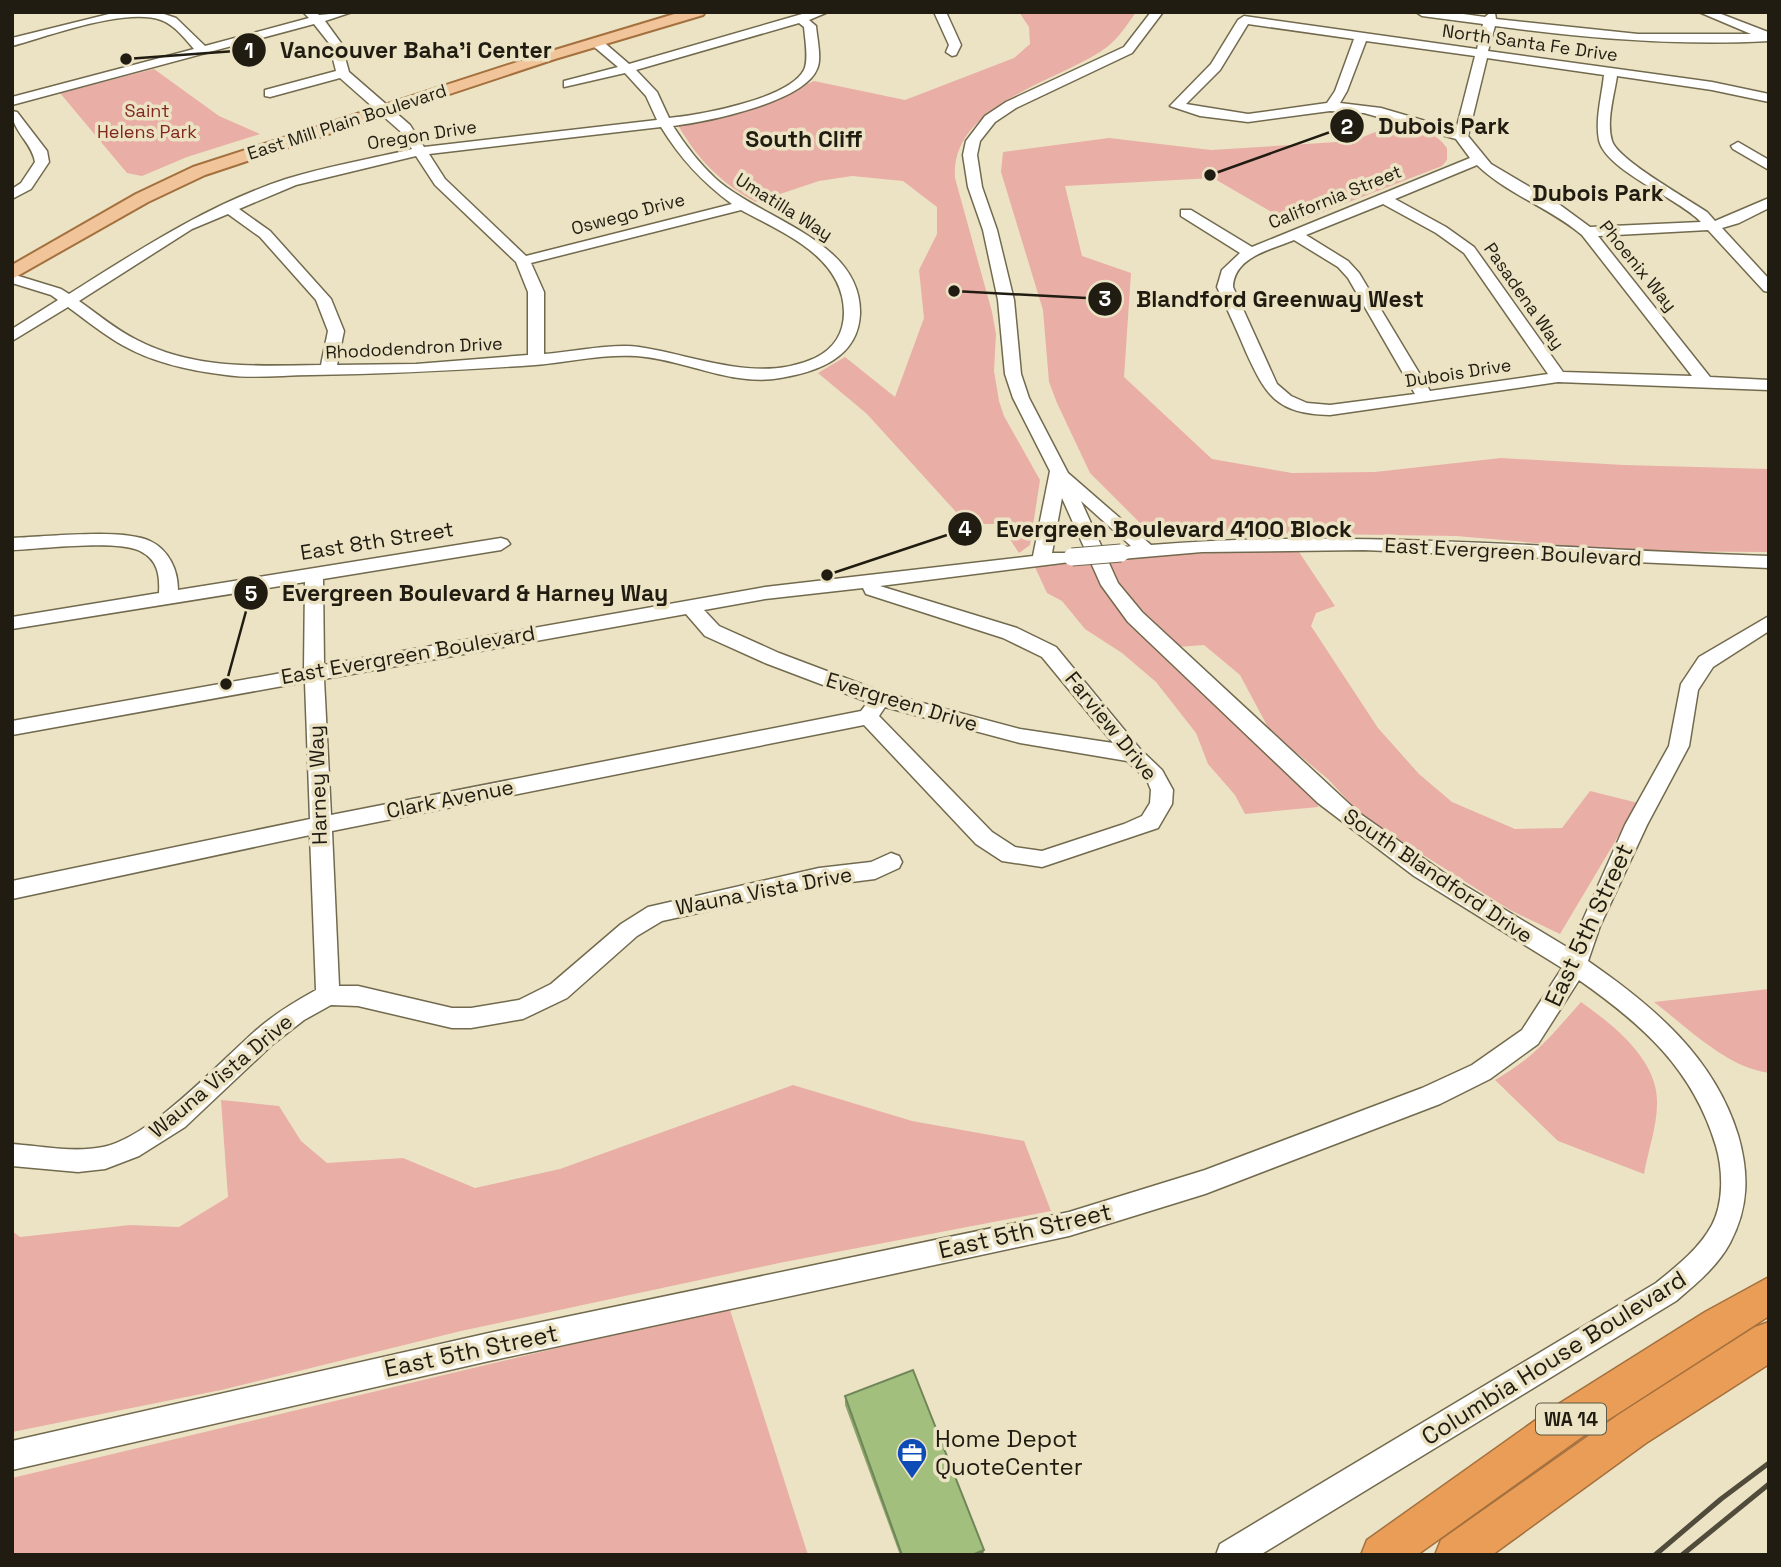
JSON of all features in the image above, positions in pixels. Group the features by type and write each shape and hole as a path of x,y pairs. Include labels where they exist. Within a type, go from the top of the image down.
{"highway":[{"name":"WA 14","path":"1382,1555 1481,1479 1571,1419 1769,1295"},
{"name":"WA 14","path":"1456,1555 1632,1429 1769,1341"}],"main road":[{"name":"East Mill Plain Boulevard","path":"12,275 171,183 379,106 672,12"},
{"name":"East Mill Plain Boulevard","path":"12,260 160,177 206,159 698,12"}],"street":[{"path":"12,101 202,51 312,16 346,12"},
{"path":"568,84 629,69 822,12"},
{"path":"940,12 955,45 952,52"},
{"name":"South Blandford Drive","path":"1157,12 1128,50 1087,72 1011,105 990,119 973,141 970,155 975,187 990,230 1006,300 1013,374 1021,398 1059,471 1110,585 1135,617 1325,797 1367,831 1436,879 1575,966"},
{"path":"1422,12 1608,31 1679,35 1754,31"},
{"path":"1464,12 1490,19 1652,40 1726,40 1769,35"},
{"path":"1705,12 1769,35"},
{"path":"12,42 110,18 156,15 178,25 202,51"},
{"path":"312,16 335,43 343,73 351,83 405,128 440,182 523,261 536,292 536,360"},
{"name":"Oregon Drive","path":"12,336 148,248 227,207 291,182 422,151 665,123 775,97 800,84 812,68 810,26 801,19"},
{"path":"1361,37 1341,91 1331,107 1395,115 1461,136 1490,19"},
{"name":"North Santa Fe Drive","path":"1331,107 1249,118 1213,115 1177,106 1222,62 1244,20 1712,86 1769,98"},
{"name":"Umatilla Way","path":"596,42 629,69 652,95 682,150 711,182 743,205 809,242 842,272 851,294 852,316 848,335 834,355"},
{"path":"1611,72 1604,127 1606,144 1622,162 1688,205 1769,288"},
{"path":"270,93 343,73"},
{"path":"12,115 40,151 42,162 26,186 12,195"},
{"name":"Phoenix Way","path":"1461,136 1476,160 1499,177 1565,213 1587,232 1706,383"},
{"path":"1738,146 1769,166"},
{"name":"California Street","path":"1225,287 1225,276 1230,267 1251,253 1476,160"},
{"name":"Pasadena Way","path":"1383,198 1441,230 1469,250 1558,377"},
{"path":"1587,232 1711,226 1734,220 1769,202"},
{"name":"Oswego Drive","path":"523,261 743,205"},
{"path":"227,207 265,234 323,299 336,331 328,371"},
{"path":"1186,214 1251,253"},
{"path":"1295,235 1343,264 1353,276 1425,397"},
{"name":"Rhododendron Drive","path":"12,275 69,300 130,343 174,361 228,371 416,369 636,351 740,373 777,374 808,368 834,355"},
{"name":"Dubois Drive","path":"1225,287 1270,386 1280,397 1294,405 1317,411 1340,410 1558,377 1769,385"},
{"path":"1059,471 1146,550"},
{"path":"1041,561 1059,471"},
{"path":"12,544 107,540 144,545 160,558 169,574 168,597"},
{"name":"East 8th Street","path":"12,623 501,544"},
{"name":"East Evergreen Boulevard","path":"12,728 693,605 868,580 1146,550 1273,545 1438,546 1676,560 1769,562"},
{"name":"Harney Way","path":"314,575 314,672 328,995"},
{"name":"Farview Drive","path":"868,580 873,590 1010,633 1049,652 1133,754 1155,775 1162,790 1161,804 1150,822 1042,859 1027,859 1003,851 984,838 874,708"},
{"name":"Evergreen Drive","path":"693,605 701,621 712,631 874,708 1133,754"},
{"name":"East 5th Street","path":"12,1457 476,1350 1114,1212 1205,1182 1373,1120 1481,1072 1530,1037 1575,966 1589,926 1636,825 1679,746 1688,689 1706,662 1769,622"},
{"name":"Clark Avenue","path":"12,890 874,708"},
{"name":"Wauna Vista Drive","path":"12,1155 78,1161 105,1158 130,1148 176,1119 286,1021 328,995 358,996 452,1018 471,1018 523,1009 559,991 635,925 656,912 819,877 875,870 891,862"},
{"name":"Columbia House Boulevard","path":"1231,1555 1666,1292 1702,1261 1723,1232 1731,1211 1733,1164 1720,1112 1705,1084 1667,1038 1636,1010 1575,966"}],"green space":[{"path":"1019,12 1136,12 1106,48 1007,100 986,115 969,133 958,153 955,178 996,334 994,371 999,401 1004,416 1040,480 1030,545 1019,553 1000,524 967,524 867,414 818,373 845,357 895,397 924,318 919,270 937,234 937,207 903,181 852,176 819,181 756,202 711,170 678,125 765,104 814,81 905,100 1014,58 1030,44 1029,27"},
{"name":"Saint Helens Park","path":"154,69 219,116 260,134 187,157 142,176 127,173 60,93"},
{"path":"1400,122 1426,131 1443,142 1447,148 1447,160 1442,166 1292,224 1213,178 1065,186 1082,256 1131,273 1124,377 1212,459 1292,473 1375,472 1501,458 1769,469 1769,552 1628,551 1456,536 1251,533 1238,530 1154,537 1090,473 1049,382 1043,310 1001,172 1003,152 1109,138 1211,150 1353,141"},
{"path":"1297,549 1335,606 1316,613 1311,626 1378,728 1419,774 1452,802 1515,829 1562,828 1590,791 1638,803 1560,934 1510,910 1362,816 1328,779 1270,731 1240,675 1204,645 1177,647 1136,607 1100,558"},
{"path":"1089,561 1102,579 1316,798 1318,807 1245,814 1235,795 1208,764 1196,733 1156,682 1122,653 1085,629 1062,601 1047,593 1034,565"},
{"path":"1769,989 1769,1073 1753,1069 1723,1055 1654,1002"},
{"path":"1581,1002 1631,1045 1642,1058 1656,1088 1657,1112 1644,1174 1558,1141 1495,1080 1532,1054"},
{"path":"793,1085 912,1121 1024,1141 1051,1211 779,1263 461,1331 221,1390 12,1432 12,1231 20,1237 130,1225 179,1227 228,1197 221,1100 279,1106 301,1141 327,1163 403,1158 475,1188 560,1169"},
{"path":"729,1307 808,1555 12,1555 12,1478"}],"building":[{"name":"Home Depot QuoteCenter","path":"913,1370 984,1550 972,1555 902,1555 845,1396"}],"railway":[{"path":"1655,1555 1721,1499 1769,1463"},
{"path":"1682,1555 1769,1484"}],"place":[{"name":"Vancouver Baha'i Center","path":"126,59"},
{"name":"Dubois Park","path":"1210,175"},
{"name":"Blandford Greenway West","path":"954,291"},
{"name":"Evergreen Boulevard 4100 Block","path":"827,575"},
{"name":"Evergreen Boulevard & Harney Way","path":"226,684"},
{"name":"Home Depot QuoteCenter","path":"912,1480"}],"district":[{"name":"South Cliff","path":"804,139"},
{"name":"Dubois Park","path":"1598,193"}]}
